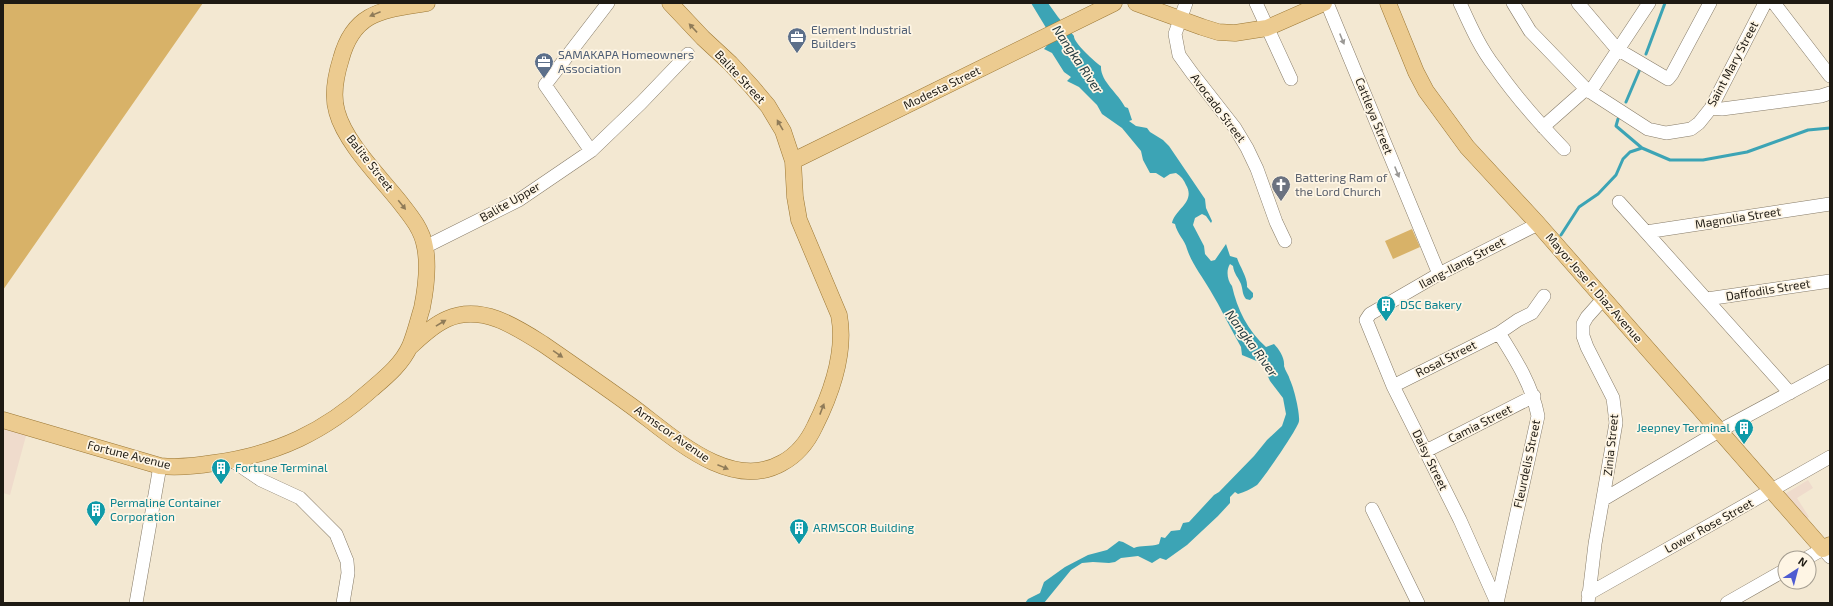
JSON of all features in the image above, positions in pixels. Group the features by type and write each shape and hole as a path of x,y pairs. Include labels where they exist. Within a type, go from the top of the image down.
{"main road":[{"name":"Balite Street","path":"410,347 424,300 427,277 425,247 422,233 410,215 353,144 342,127 336,110 336,89 338,69 342,52 351,35 364,19 374,13 427,3"},
{"name":"Balite Street","path":"670,3 703,38 736,69 768,106 783,131 790,147 793,161"},
{"name":"Modesta Street","path":"793,161 1114,3"},
{"path":"1136,3 1218,32 1235,33 1252,32 1266,28 1326,3"},
{"name":"Mayor Jose F. Diaz Avenue","path":"1388,3 1413,66 1426,91 1467,147 1538,224 1772,491 1828,551"},
{"name":"Armscor Avenue","path":"410,347 435,326 457,315 480,315 495,318 519,328 543,344 704,458 718,465 737,471 750,472 770,469 789,459 798,451 812,433 834,379 841,347 842,330 839,315 799,220 795,197 793,161"},
{"name":"Fortune Avenue","path":"3,420 160,466 185,467 233,461 282,447 324,427 359,402 384,379 394,369 410,347"}],"street":[{"path":"591,151 545,85 608,3"},
{"name":"Avocado Street","path":"1186,3 1175,34 1179,55 1235,128 1247,148 1257,169 1276,222 1285,241"},
{"path":"1256,3 1266,28 1291,79"},
{"name":"Cattleya Street","path":"1326,3 1439,274"},
{"path":"1460,3 1474,33 1494,67 1543,127 1564,149"},
{"name":"Saint Mary Street","path":"1513,3 1530,31 1588,91 1648,129 1666,133 1691,130 1711,108 1765,3"},
{"path":"1543,127 1588,91 1649,3"},
{"path":"1582,5 1617,49 1668,79 1710,3"},
{"path":"1774,3 1830,76"},
{"name":"Balite Upper","path":"425,247 519,200 591,151 636,108 688,54"},
{"path":"1711,108 1722,110 1821,96 1830,93"},
{"path":"1619,202 1790,393"},
{"name":"Magnolia Street","path":"1646,232 1830,204"},
{"name":"Ilang-Ilang Street","path":"1367,316 1439,274 1538,224"},
{"name":"Daffodils Street","path":"1707,300 1830,281"},
{"name":"Rosal Street","path":"1393,386 1499,333 1518,320 1532,313 1544,296"},
{"name":"Zinia Street","path":"1588,599 1616,423 1616,410 1613,398 1583,336 1583,324 1587,317 1603,299"},
{"name":"Daisy Street","path":"1367,316 1366,320 1393,386 1426,451 1497,603"},
{"name":"Fleurdelis Street","path":"1497,603 1538,416 1534,396 1521,367 1499,333"},
{"path":"1604,499 1719,431 1830,371"},
{"name":"Camia Street","path":"1426,451 1534,396"},
{"name":"Lower Rose Street","path":"1588,599 1830,457"},
{"path":"233,461 261,480 300,498 336,534 347,561 348,572 343,603"},
{"path":"136,603 160,466"},
{"path":"1372,509 1418,603"},
{"path":"1817,555 1828,551"},
{"path":"1727,603 1777,575"}],"shaded area":[{"path":"3,3 203,3 3,290"},
{"path":"1412,229 1420,247 1393,259 1385,241"},
{"path":"3,425 27,432 10,495 3,493"},
{"path":"1808,480 1813,488 1797,498 1809,517 1802,521 1785,494"}],"water":[{"name":"Nangka River","path":"1031,3 1048,3 1074,36 1077,43 1101,66 1101,71 1106,82 1125,107 1128,108 1132,120 1129,121 1136,126 1147,128 1169,146 1205,199 1206,208 1212,221 1211,223 1206,216 1202,214 1195,218 1193,225 1204,246 1205,254 1211,261 1215,260 1226,244 1230,256 1237,258 1245,276 1247,287 1253,293 1253,297 1250,300 1246,299 1233,266 1230,264 1228,269 1228,278 1240,311 1254,334 1266,347 1274,344 1278,348 1284,360 1285,368 1295,394 1299,417 1299,421 1293,433 1273,464 1257,485 1238,494 1235,492 1230,497 1230,503 1187,545 1166,560 1160,558 1152,563 1138,556 1121,558 1115,562 1109,563 1082,563 1071,570 1044,603 1025,603 1028,599 1040,593 1044,582 1065,567 1088,555 1107,550 1119,541 1134,548 1156,545 1159,544 1161,537 1165,538 1171,531 1180,530 1183,523 1189,522 1282,426 1286,414 1283,398 1270,381 1264,368 1259,362 1242,355 1241,347 1192,260 1175,224 1172,223 1187,201 1188,191 1184,181 1176,173 1170,174 1164,178 1156,173 1150,173 1143,160 1141,151 1122,128 1102,114 1097,105 1079,87 1067,81 1071,77 1064,72 1052,53 1044,49 1050,42 1048,31"}],"waterway":[{"path":"1646,54 1665,3"},
{"path":"1626,102 1640,69"},
{"path":"1561,235 1579,207 1598,194 1616,175 1623,159 1630,152 1642,148 1616,126 1618,119"},
{"path":"1642,148 1670,160 1703,160 1747,152 1808,130 1830,128"}],"place":[{"name":"Element Industrial Builders","path":"797,54"},
{"name":"SAMAKAPA Homeowners Association","path":"544,79"},
{"name":"Battering Ram of the Lord Church","path":"1281,202"},
{"name":"DSC Bakery","path":"1386,322"},
{"name":"Jeepney Terminal","path":"1744,445"},
{"name":"Fortune Terminal","path":"221,485"},
{"name":"Permaline Container Corporation","path":"96,527"},
{"name":"ARMSCOR Building","path":"799,545"}]}
